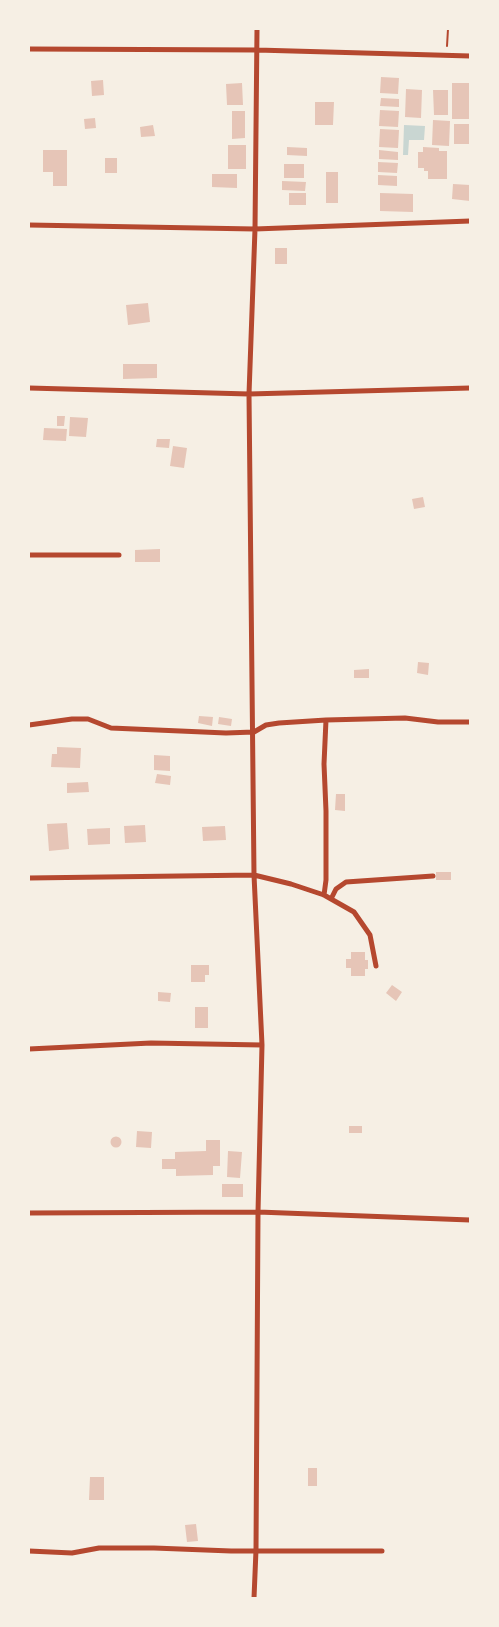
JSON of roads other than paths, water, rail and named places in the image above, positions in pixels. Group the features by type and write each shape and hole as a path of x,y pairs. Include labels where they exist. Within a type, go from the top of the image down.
{"street":[{"path":"254,1598 256,1550 258,1212 262,1045 254,875 249,394 255,229 257,29"},
{"path":"29,49 257,50 470,56"},
{"path":"29,225 255,229 470,221"},
{"path":"29,388 249,394 470,388"},
{"path":"29,555 119,555"},
{"path":"29,725 72,719 88,719 111,728 226,733 254,732 266,725 278,723 326,720 405,718 438,722 470,722"},
{"path":"324,895 326,880 324,764 326,720"},
{"path":"29,878 254,875 291,884 324,895 354,912 370,935 376,966"},
{"path":"331,899 336,889 346,882 433,876"},
{"path":"29,1049 151,1044 262,1045"},
{"path":"29,1213 258,1212 470,1220"},
{"path":"29,1551 72,1553 99,1548 118,1548 231,1551 382,1551"}]}
